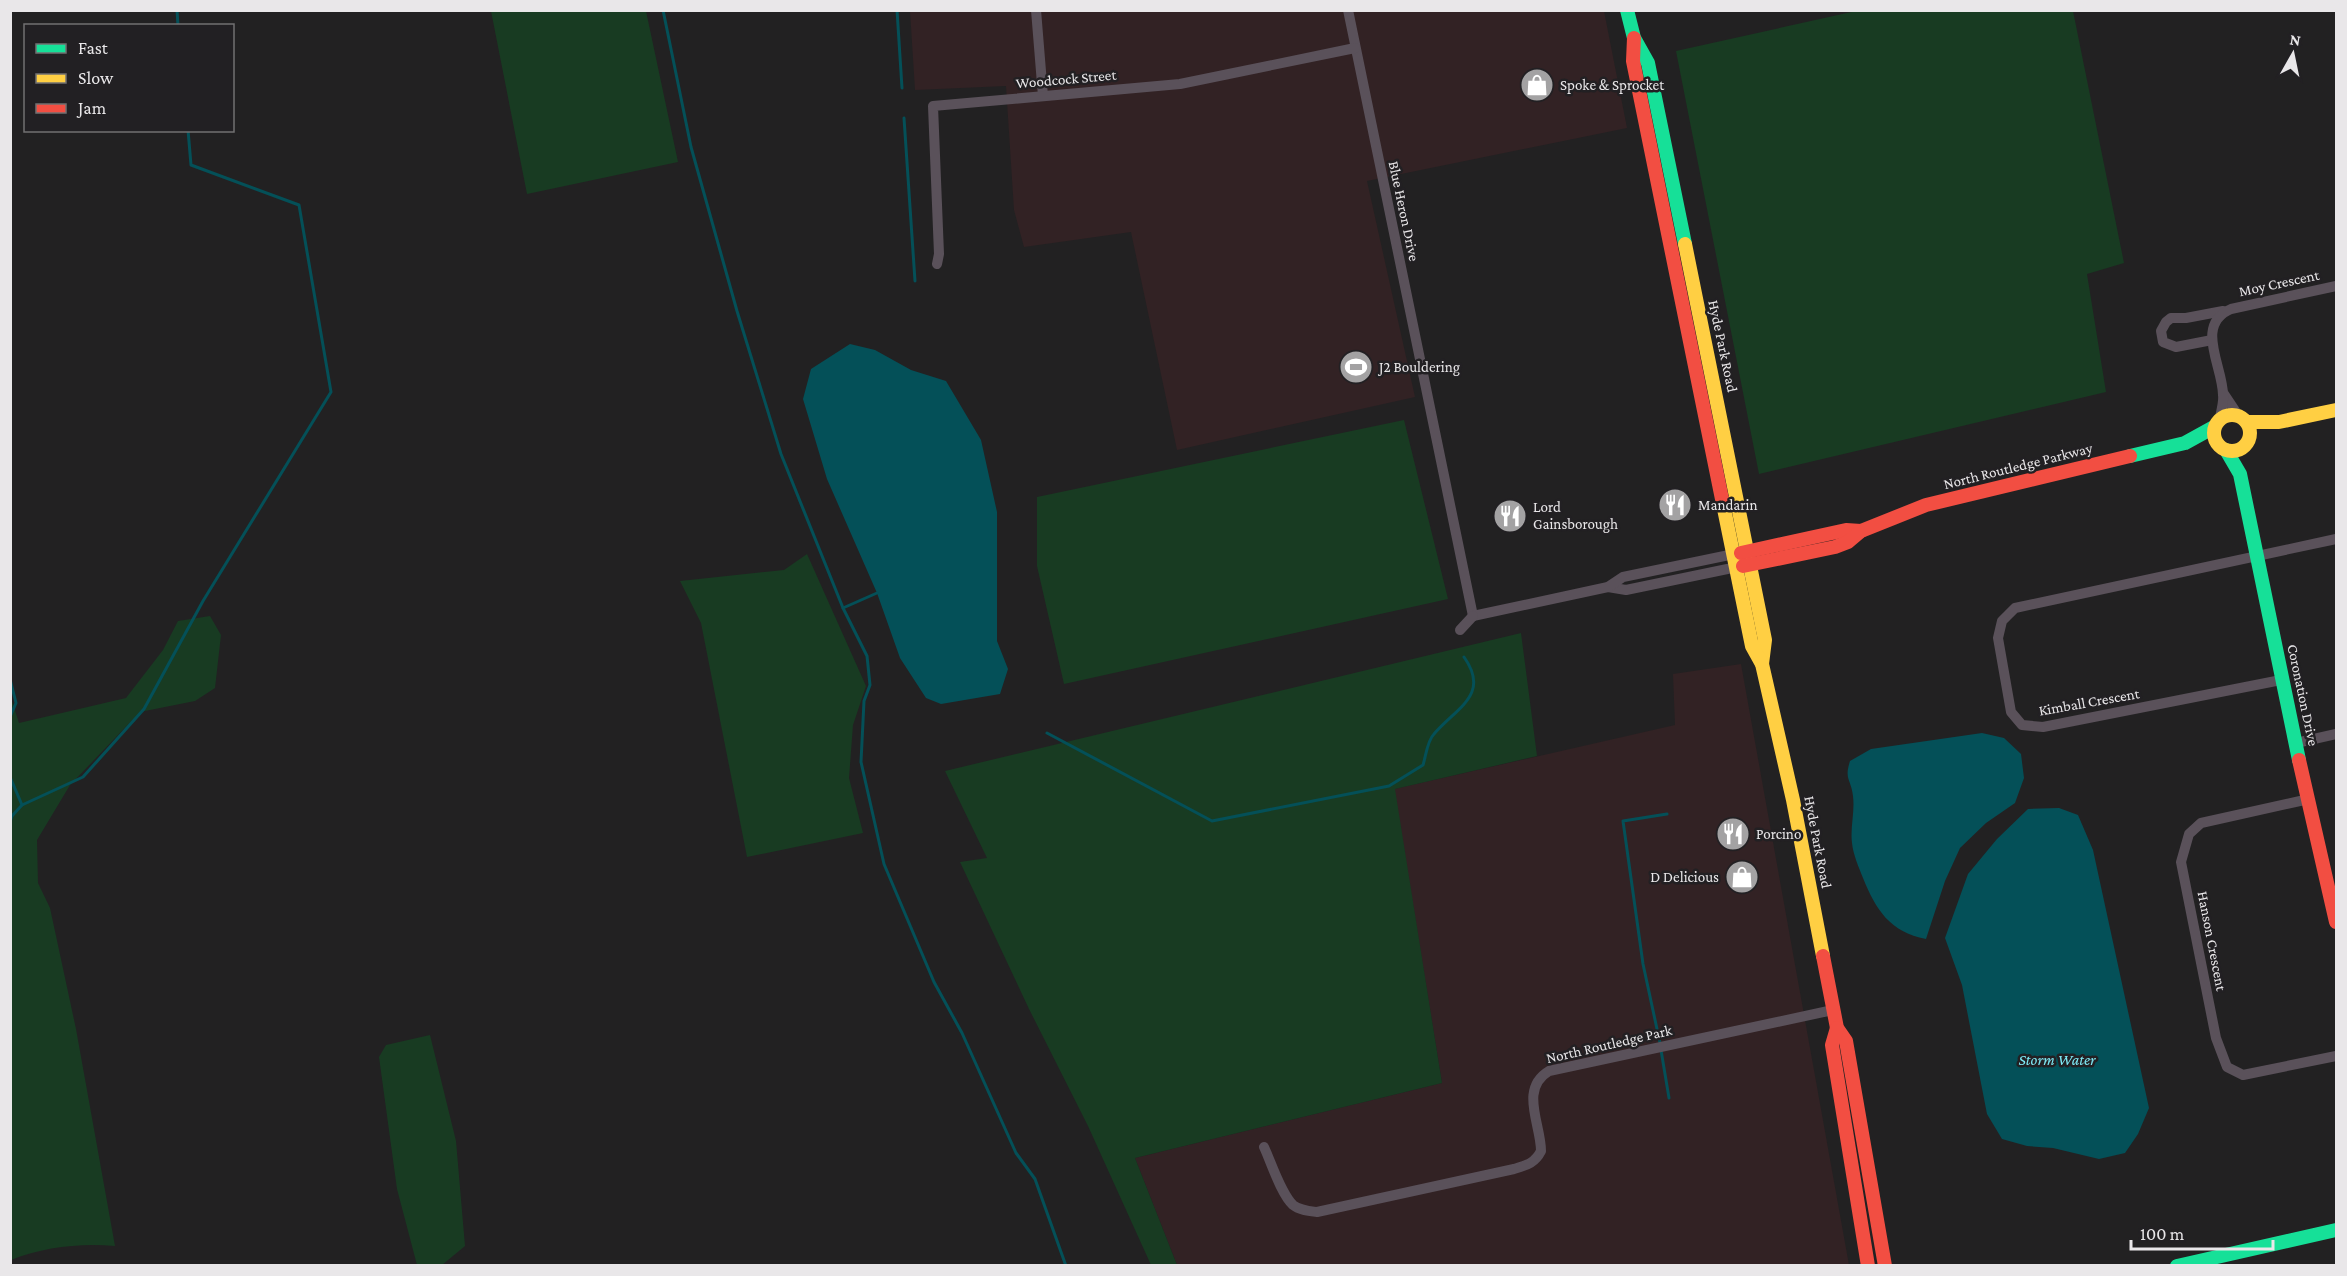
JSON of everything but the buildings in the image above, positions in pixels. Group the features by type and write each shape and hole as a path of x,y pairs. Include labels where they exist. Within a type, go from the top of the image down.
{"main road":[{"name":"Hyde Park Road","path":"1628,10 1634,38 1633,61 1743,559 1752,646 1762,664 1793,800 1837,1028 1846,1041 1885,1266"},
{"path":"2279,422 2232,452 2222,448 2215,440 2217,423 2232,414 2242,418 2279,422 2337,410"},
{"path":"2242,418 2250,431 2246,444"},
{"name":"North Routledge Parkway","path":"1743,559 1834,547 1848,542 1861,531 1926,505 2185,442 2217,423"},
{"name":"North Routledge Parkway","path":"2185,442 2222,448"},
{"name":"Coronation Drive","path":"2246,444 2240,474 2282,680 2337,922"},
{"name":"Coronation Drive","path":"2222,448 2240,474"},
{"name":"Hyde Park Road","path":"1837,1028 1832,1045 1868,1266"},
{"path":"2177,1266 2337,1230"}],"street":[{"path":"1036,10 1043,96"},
{"name":"Blue Heron Drive","path":"1348,10 1473,616"},
{"name":"Woodcock Street","path":"937,264 939,254 933,106 1180,84 1355,48"},
{"name":"Moy Crescent","path":"2227,310 2212,325 2212,340 2170,346 2161,339 2161,331 2171,318 2186,318 2337,286"},
{"path":"2212,340 2224,394 2242,418"},
{"path":"2217,423 2224,394"},
{"path":"2257,557 2337,539"},
{"name":"Kimball Crescent","path":"2257,557 2014,608 2002,621 1998,638 2012,712 2022,725 2043,727 2282,680"},
{"path":"1460,630 1473,616 1608,587 1623,577 1743,559"},
{"path":"2296,743 2337,734"},
{"name":"Hanson Crescent","path":"2309,799 2201,823 2189,834 2181,862 2216,1038 2227,1067 2243,1075 2337,1056"},
{"name":"North Routledge Park","path":"1264,1147 1293,1205 1303,1210 1317,1212 1514,1169 1532,1163 1541,1151 1533,1089 1541,1076 1549,1071 1833,1010"}],"shaded area":[{"path":"910,11 1604,11 1627,128 1367,181 1415,397 1177,450 1131,232 1024,247 1014,210 1006,86 915,90"},
{"path":"1741,664 1849,1265 1177,1265 1135,1158 1442,1083 1394,789 1675,725 1673,674"}],"green space":[{"path":"491,11 646,11 678,162 527,194"},
{"path":"1856,11 2073,11 2124,263 2087,274 2106,392 1759,474 1676,51"},
{"path":"1404,420 1448,599 1064,684 1037,566 1037,497"},
{"path":"807,554 866,686 853,725 849,778 863,833 747,857 701,623 680,581 784,570"},
{"path":"210,616 221,635 215,688 195,701 140,712 70,785 37,840 38,883 50,908 76,1029 115,1246 62,1247 11,1260 11,698 19,723 126,698 163,650 178,621"},
{"path":"1521,633 1537,756 1395,789 1442,1083 1135,1158 1177,1265 1151,1265 1088,1126 1029,1009 960,862 987,858 945,771"},
{"path":"430,1035 456,1141 465,1246 442,1265 417,1265 397,1189 379,1057 386,1045"}],"water":[{"path":"850,344 875,350 911,370 946,381 981,440 997,512 997,641 1008,669 1000,694 941,704 926,698 900,658 877,593 827,479 803,399 811,369"},
{"path":"1982,733 2004,738 2021,754 2024,778 2015,803 1986,823 1960,848 1945,881 1926,939 1913,936 1894,925 1879,910 1858,865 1852,837 1853,802 1848,776 1850,761 1871,749"},
{"name":"Storm Water","path":"2059,808 2078,815 2093,850 2149,1108 2138,1134 2125,1153 2099,1159 2053,1148 2027,1146 2002,1139 1987,1114 1962,985 1945,938 1968,874 1997,839 2028,809"}],"waterway":[{"path":"177,10 178,24"},
{"path":"663,10 691,147 737,311 781,454 843,608 867,656 870,685 864,701 861,762 884,864 934,982 962,1033 1016,1153 1035,1179 1066,1266"},
{"path":"897,10 902,88"},
{"path":"904,118 915,281"},
{"path":"10,822 12,816 22,805 83,777 144,709 203,601 331,392 299,205 191,165 188,132"},
{"path":"843,608 877,593"},
{"path":"1047,733 1212,821 1389,786 1423,765 1432,737 1467,700 1472,691 1474,681 1464,657"},
{"path":"10,663 10,668"},
{"path":"10,679 16,703 10,717"},
{"path":"10,777 22,805"},
{"path":"1660,1043 1643,964 1623,821 1667,814"},
{"path":"1661,1050 1669,1098"}],"traffic: fast":[{"path":"1627,10 1634,38 1648,63 1685,244"},
{"path":"2130,456 2185,443 2214,427"},
{"path":"2226,450 2240,474 2299,760"},
{"path":"2177,1266 2336,1230"}],"traffic: slow":[{"path":"1685,244 1765,640 1762,664"},
{"path":"2247,422 2279,422 2336,410"},
{"path":"2232,415 2245,420 2250,433 2245,446 2232,451 2219,446 2214,433 2219,420 2232,415"},
{"path":"1722,499 1752,646 1762,664 1793,800 1823,956"}],"traffic: jam":[{"path":"1634,38 1633,61 1722,499"},
{"path":"1743,566 1835,547 1848,542 1861,531 1926,505 2130,456"},
{"path":"1741,553 1846,530 1861,531"},
{"path":"2299,760 2336,922"},
{"path":"1823,956 1837,1028 1846,1041 1885,1266"},
{"path":"1837,1028 1832,1045 1868,1266"}],"place":[{"name":"Spoke & Sprocket","path":"1537,85"},
{"name":"J2 Bouldering","path":"1356,367"},
{"name":"Mandarin","path":"1675,505"},
{"name":"Lord Gainsborough","path":"1510,516"},
{"name":"Porcino","path":"1733,834"},
{"name":"D Delicious","path":"1742,877"}]}
